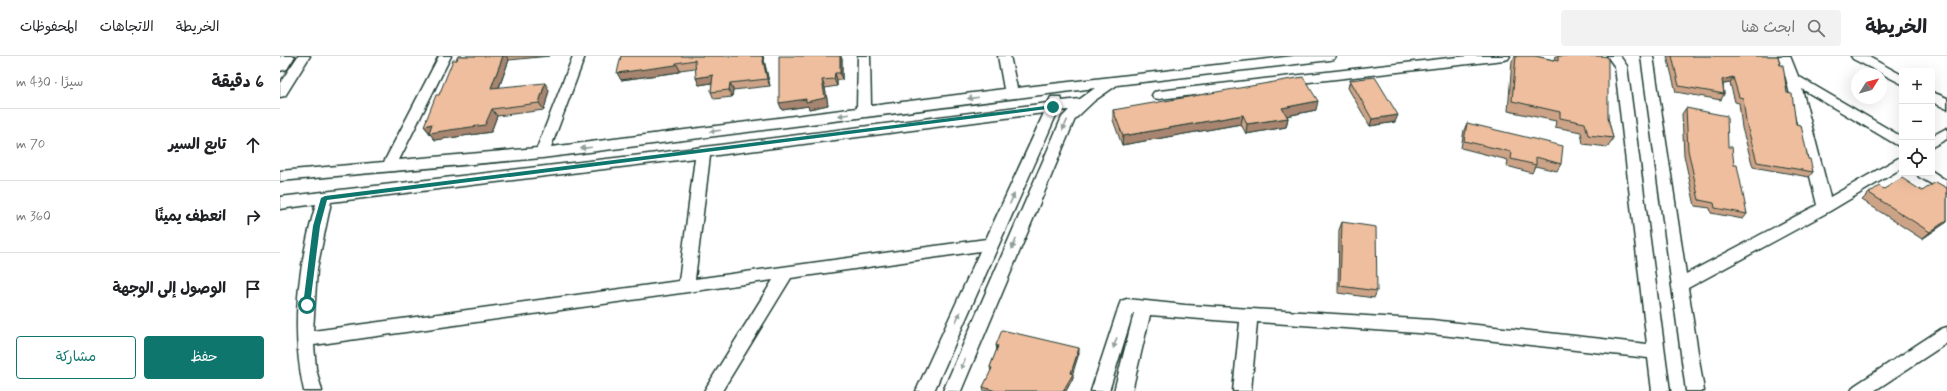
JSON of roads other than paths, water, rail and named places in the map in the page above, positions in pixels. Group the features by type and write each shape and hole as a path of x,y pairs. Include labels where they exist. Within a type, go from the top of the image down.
{"main road":[{"path":"280,65 286,56"}],"street":[{"path":"280,93 304,56"},
{"path":"389,166 445,56"},
{"path":"542,153 579,56"},
{"path":"864,56 864,112"},
{"path":"1004,56 1011,93"},
{"path":"280,176 542,153 1114,81 1218,62 1330,56"},
{"path":"1160,95 1504,56"},
{"path":"1613,56 1622,66 1628,134 1661,391"},
{"path":"1647,56 1695,391"},
{"path":"1784,56 1792,78 1826,207"},
{"path":"1857,56 1899,78"},
{"path":"1792,78 1899,141"},
{"path":"952,391 1069,117 1084,103 1114,81"},
{"path":"925,391 1061,87"},
{"path":"1935,98 1947,104"},
{"path":"280,203 703,152 1084,103"},
{"path":"1935,140 1947,133"},
{"path":"686,286 703,152"},
{"path":"1680,285 1826,207 1899,163"},
{"path":"1929,176 1947,188"},
{"path":"313,391 307,371 304,339 310,266 316,226 325,198"},
{"path":"304,339 991,244"},
{"path":"713,391 786,273"},
{"path":"1100,391 1127,306 1249,316 1357,321 1497,332 1656,352"},
{"path":"1123,391 1144,308"},
{"path":"1242,391 1249,316"},
{"path":"1860,391 1947,334"}]}
